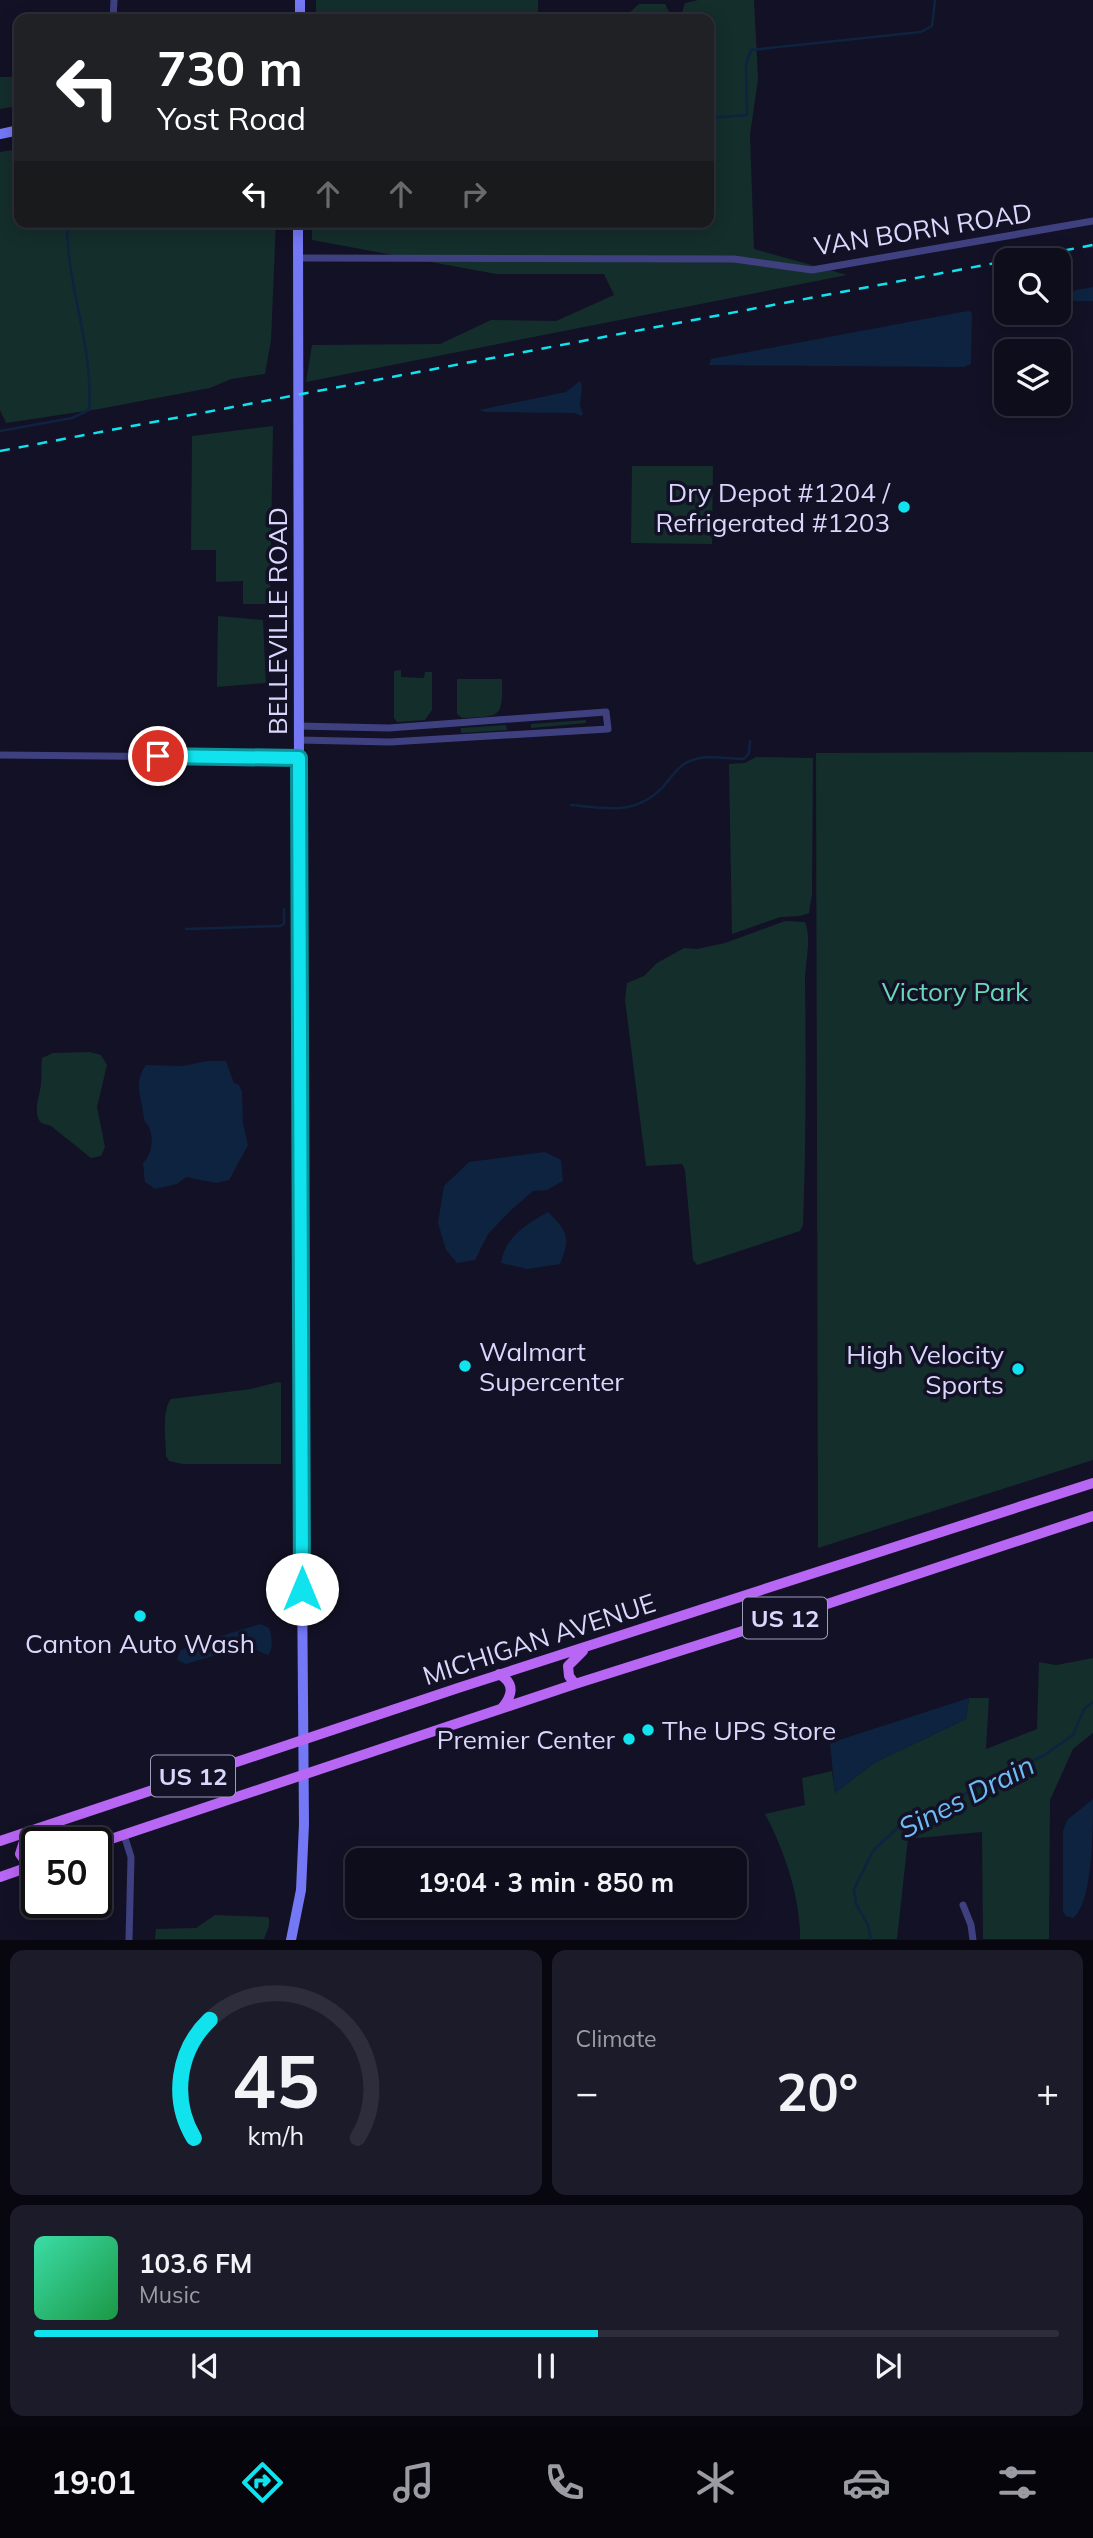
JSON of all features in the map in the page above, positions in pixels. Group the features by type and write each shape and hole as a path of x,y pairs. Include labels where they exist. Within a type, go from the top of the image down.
{"main road":[{"name":"BELLEVILLE ROAD","path":"291,1940 298,1911 304,1857 298,228"},
{"name":"MICHIGAN AVENUE","path":"42,1827 499,1674 1093,1483"},
{"path":"1076,1522 1080,1514 1093,1510"},
{"name":"MICHIGAN AVENUE","path":"112,1839 575,1684 1093,1516"},
{"path":"575,1684 569,1676 569,1663 588,1647"},
{"path":"499,1674 508,1682 512,1692 500,1710"},
{"name":"MICHIGAN AVENUE","path":"0,1841 21,1834"},
{"path":"0,1877 21,1869"}],"street":[{"name":"VAN BORN ROAD","path":"298,258 734,259 812,270 1093,221"},
{"path":"298,726 389,728 606,712 608,729 390,741 298,740"},
{"path":"514,719 516,734"},
{"path":"443,724 444,738"},
{"path":"389,728 390,741"},
{"path":"0,755 299,758"},
{"path":"124,1835 131,1857 129,1940"},
{"path":"963,1905 971,1925 973,1940"}],"green space":[{"path":"316,0 538,0 538,14 316,14"},
{"path":"698,0 754,0 758,79 750,135 754,249 847,275 306,382 312,345 440,344 491,320 556,321 614,295 604,274 496,274 312,240 312,228 714,228 714,14 682,14 685,3"},
{"path":"639,4 665,4 670,14 633,14 630,12"},
{"path":"0,77 14,77 14,107 0,109"},
{"path":"14,150 14,228 276,228 271,340 265,374 231,379 210,388 99,409 6,423 0,410 0,152"},
{"path":"273,426 270,604 243,604 243,581 216,582 216,550 191,550 192,436"},
{"path":"632,466 713,466 712,544 631,543"},
{"path":"218,616 263,620 266,683 217,687"},
{"path":"401,670 401,677 424,678 425,672 432,672 432,710 425,720 397,722 394,718 394,671"},
{"path":"457,679 502,679 502,702 497,713 492,716 462,718 457,714"},
{"path":"586,720 586,723 531,728 531,724"},
{"path":"506,725 507,730 461,733 461,728"},
{"name":"Victory Park","path":"1093,752 1093,1460 818,1548 816,753"},
{"path":"756,757 813,758 812,894 809,913 780,917 732,934 729,764 745,763"},
{"path":"785,921 805,922 808,936 805,981 803,1225 800,1231 697,1265 693,1260 685,1170 682,1164 646,1166 625,1000 627,983 644,976 657,963 684,948 697,949 725,943"},
{"path":"90,1052 101,1055 107,1065 97,1107 105,1147 101,1156 91,1158 51,1126 41,1123 37,1109 42,1058 53,1053"},
{"path":"281,1383 281,1464 183,1464 169,1461 166,1456 165,1426 166,1411 171,1399 251,1389"},
{"path":"1093,1658 1093,1733 1073,1749 1050,1800 1049,1939 983,1939 982,1832 908,1839 897,1939 800,1939 798,1908 790,1875 765,1814 805,1805 802,1778 832,1771 835,1793 874,1763 966,1719 969,1698 989,1698 986,1749 1037,1729 1039,1662 1056,1665"},
{"path":"215,1915 267,1917 269,1926 264,1939 155,1939 156,1929 196,1928"}],"water":[{"path":"1093,287 1093,301 1071,301 1071,291"},
{"path":"970,311 971,364 964,367 709,365 711,359"},
{"path":"580,381 581,416 575,413 479,410 566,392"},
{"path":"207,1061 226,1061 234,1083 239,1085 248,1145 229,1180 216,1183 186,1177 177,1184 155,1189 145,1182 143,1163 152,1142 150,1130 144,1120 139,1092 142,1072 146,1065 183,1066"},
{"path":"545,1152 561,1160 563,1181 547,1190 533,1191 488,1234 475,1260 457,1263 446,1250 438,1223 444,1186 469,1162"},
{"path":"548,1212 566,1235 566,1247 560,1264 527,1269 501,1263 507,1246 518,1232"},
{"path":"260,1624 270,1631 272,1646 268,1655 246,1646 186,1664 177,1660 180,1651 189,1646"},
{"path":"969,1698 966,1719 874,1763 835,1793 830,1743"},
{"path":"1093,1799 1088,1882 1080,1910 1073,1918 1066,1916 1063,1911 1063,1831 1067,1820"}],"waterway":[{"path":"714,118 747,115 746,65 751,50 921,32 932,26 935,0"},
{"path":"0,431 72,418 89,410 88,363 71,269 67,228"},
{"path":"571,805 609,808 631,806 652,796 686,763 717,757 744,759 749,753 750,741"},
{"path":"186,929 280,926 284,924 284,909"},
{"name":"Sines Drain","path":"871,1940 868,1925 856,1904 854,1889 873,1851 900,1825 936,1810 998,1776 1043,1756 1073,1735 1084,1709 1093,1702"}],"railway":[{"path":"1071,249 1093,245"},
{"path":"0,451 994,263"}],"place":[{"name":"Dry Depot #1204 / Refrigerated #1203","path":"904,507"},
{"name":"Walmart Supercenter","path":"465,1366"},
{"name":"High Velocity Sports","path":"1018,1369"},
{"name":"Canton Auto Wash","path":"140,1616"},
{"name":"The UPS Store","path":"648,1730"},
{"name":"Premier Center","path":"629,1739"}],"route":[{"path":"158,756 299,758 302,1589"}]}
